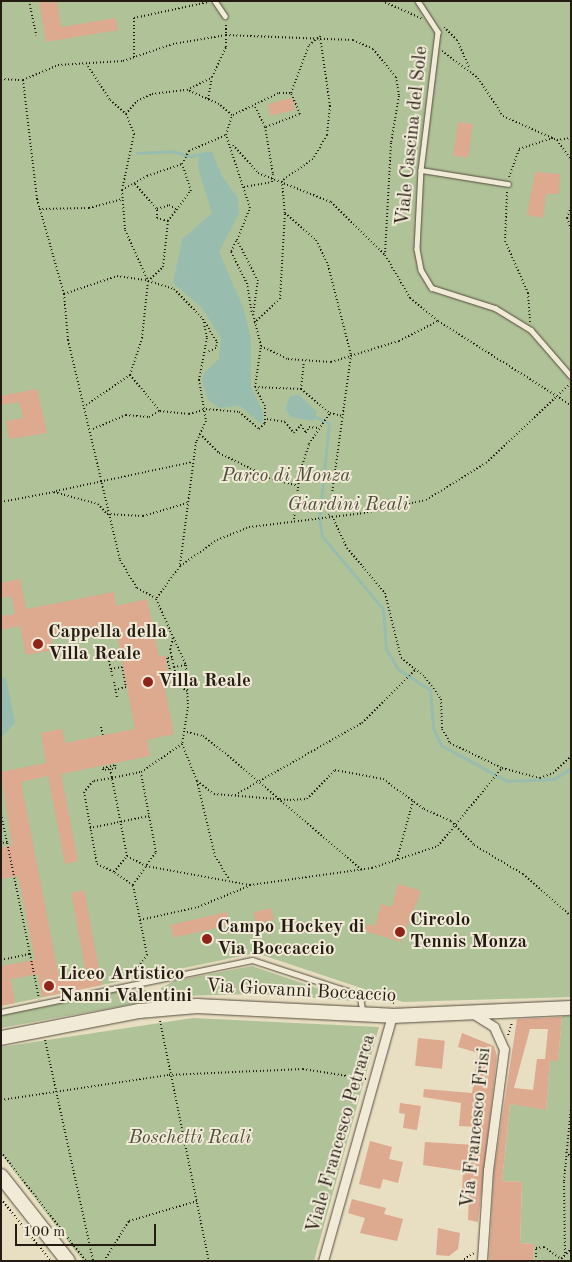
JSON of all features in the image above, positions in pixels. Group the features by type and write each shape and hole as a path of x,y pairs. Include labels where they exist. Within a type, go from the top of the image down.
{"main road":[{"name":"Via Giovanni Boccaccio","path":"1,1038 139,1011 197,1006 363,1014 394,1009 472,1013 571,1008"},
{"path":"1,1176 68,1261"}],"street":[{"name":"Viale Francesco Petrarca","path":"323,1261 394,1009"},
{"name":"Via Francesco Frisi","path":"472,1013 494,1027 504,1049 482,1257"}],"lane":[{"path":"214,1 225,16"},
{"name":"Viale Cascina del Sole","path":"418,1 435,21 438,49 421,170 417,249 432,288 495,308 531,330 571,376"},
{"path":"421,170 508,184"},
{"path":"1,1012 128,985 258,961 360,995 363,1014"}],"path":[{"path":"29,1 36,35"},
{"path":"134,57 134,18 214,1"},
{"path":"382,1 435,21 457,40 469,67 503,116 557,140 571,160"},
{"path":"208,100 212,77 226,35 225,16"},
{"path":"1,79 23,80 58,65 88,66 134,57 173,44 226,35 320,36 353,40 373,49 396,76 399,96 391,143 384,255"},
{"path":"266,127 300,114 290,93 309,45 320,36"},
{"path":"282,181 313,159 327,136 330,106 320,36"},
{"path":"438,49 469,67"},
{"path":"86,405 130,375 142,338 148,280 125,230 122,190 134,147 126,114 110,100 88,66"},
{"path":"126,114 136,101 152,94 187,90 212,77"},
{"path":"23,80 39,209 64,294 68,340 93,428 107,514 128,576 137,588 156,599 186,665 186,732 182,744 141,772 93,781 84,792 98,864 133,885 147,955 129,972 128,985"},
{"path":"187,90 232,115"},
{"path":"232,115 255,107 279,93 290,93"},
{"path":"244,187 272,182 273,174 266,127 255,107"},
{"path":"232,115 226,135 232,145 258,173 331,202 384,255 410,298 438,321 571,405"},
{"path":"122,190 182,164 189,151 226,135"},
{"path":"531,330 528,293 505,241 508,184 519,149 553,138"},
{"path":"557,140 571,138"},
{"path":"232,145 244,187 249,217 231,252 247,283 254,323 261,346 256,387 267,419"},
{"path":"148,280 163,266 168,221 191,191 182,164"},
{"path":"254,323 280,299 286,213 282,181"},
{"path":"134,184 157,209 157,218 168,221"},
{"path":"39,209 100,207 122,199"},
{"path":"157,209 169,205 176,209"},
{"path":"571,207 567,218 571,229"},
{"path":"286,213 322,250 351,355 331,516 347,548 385,593 395,642 401,658 441,699 442,729 450,744 501,769 540,778 553,773 571,756"},
{"path":"237,240 258,282 253,315"},
{"path":"64,294 117,276 148,280 174,290 203,320 217,342 216,348 206,352"},
{"path":"180,566 186,503 193,462 206,409 199,380 206,352 203,320"},
{"path":"261,346 280,357 304,362 331,362 399,341 438,321"},
{"path":"302,389 304,362"},
{"path":"130,375 160,411"},
{"path":"156,599 180,566 238,532 294,520 393,508 452,486 514,440 571,383"},
{"path":"256,387 302,389 330,413 342,416"},
{"path":"93,428 126,415 149,417 160,411 189,414 206,409 239,412 259,429 267,419"},
{"path":"294,520 296,485 319,428 330,413"},
{"path":"267,419 285,422 294,433 301,425 306,433 308,427 319,428"},
{"path":"200,434 220,453 274,480 296,485"},
{"path":"1,502 193,462"},
{"path":"54,492 98,504 107,514 143,516 186,503"},
{"path":"82,632 84,644"},
{"path":"173,637 172,657 178,686 187,691"},
{"path":"172,657 167,658 168,668 172,678 176,677"},
{"path":"109,661 113,678"},
{"path":"174,667 186,665"},
{"path":"111,669 122,667 125,677 126,687 115,690"},
{"path":"235,795 255,780 362,723 414,670"},
{"path":"114,682 117,698"},
{"path":"101,727 103,735"},
{"path":"186,732 203,736 273,797 362,870"},
{"path":"182,744 197,781 215,856 228,878"},
{"path":"109,767 127,856 114,872"},
{"path":"140,920 228,898 250,885 362,870 438,846 457,827 501,769"},
{"path":"197,781 214,794 306,799 336,770 346,770 383,779 457,827 474,845 523,874 570,915"},
{"path":"133,885 156,852 141,772"},
{"path":"397,859 413,800"},
{"path":"1,814 40,1004"},
{"path":"90,828 149,816"},
{"path":"1,843 7,842"},
{"path":"127,856 146,866 228,878 250,885"},
{"path":"1,960 30,954"},
{"path":"360,995 394,1009"},
{"path":"504,1049 516,1010"},
{"path":"160,1020 169,1075 209,1261"},
{"path":"43,1030 93,1261"},
{"path":"1,1100 169,1075 303,1069 374,1080"},
{"path":"565,1253 566,1152 571,1106"},
{"path":"1,1152 86,1261"},
{"path":"566,1152 571,1157"},
{"path":"1,1199 51,1261"},
{"path":"104,1261 129,1220 197,1201"},
{"path":"536,1261 536,1248 544,1247 559,1259 571,1249"},
{"path":"461,1261 471,1253 482,1257"}],"green space":[{"name":"Giardini Reali","path":"1,1 571,1 571,997 403,1002 256,953 1,1006"},
{"path":"252,966 355,1001 261,994 176,996 1,1028 1,1013 110,991 150,990 153,996 161,995 161,988 174,981"},
{"path":"562,1016 571,1016 571,1261 533,1261 534,1244 520,1243 522,1182 502,1181 510,1104 546,1109 550,1061 558,1061"},
{"name":"Boschetti Reali","path":"193,1018 379,1027 314,1261 83,1261 1,1154 1,1047"}],"shaded area":[{"path":"212,152 222,176 238,198 239,213 219,252 243,307 251,339 251,387 264,414 261,424 240,406 219,408 208,400 202,382 204,373 219,359 221,338 202,308 173,283 182,239 212,213 198,168 199,157"},
{"path":"299,395 317,412 313,421 291,417 285,409 290,396"},
{"path":"1,677 6,678 15,723 1,738"}],"building":[{"path":"39,1 57,1 61,27 116,18 118,30 46,42"},
{"path":"292,98 295,110 271,116 268,104"},
{"path":"458,122 473,124 468,158 453,156"},
{"path":"535,172 560,174 559,194 546,194 543,218 527,215"},
{"path":"37,389 47,433 9,439 6,421 23,418 19,402 1,405 1,396"},
{"path":"20,579 26,609 114,592 116,606 147,599 159,657 165,655 170,684 164,685 174,734 147,740 150,756 61,774 78,861 65,864 48,776 21,782 59,978 86,973 71,893 84,890 102,985 42,997 38,974 11,979 15,1003 1,1006 1,966 35,960 18,876 1,879 1,848 12,845 1,772 46,763 41,733 62,729 65,743 135,729 115,625 51,638 53,650 26,655 20,626 1,630 1,616 15,614 11,596 1,598 1,583"},
{"path":"398,884 421,891 401,942 365,931 367,924 375,926 381,904 392,907"},
{"path":"271,908 274,920 256,924 254,912"},
{"path":"227,912 230,925 173,938 170,925"},
{"path":"562,1017 558,1061 550,1061 546,1110 510,1104 502,1181 522,1182 520,1243 534,1244 533,1261 489,1261 494,1171 517,1019","holes":["530,1029 548,1029 545,1059 537,1059 533,1090 514,1088"]},
{"path":"462,1033 494,1046 497,1056 478,1222 468,1220 469,1194 462,1193 463,1171 423,1165 425,1142 475,1145 476,1127 459,1126 461,1103 423,1097 424,1089 472,1093 478,1053 458,1047"},
{"path":"418,1038 445,1041 442,1069 415,1066"},
{"path":"400,1103 421,1106 417,1130 403,1128 405,1114 399,1113"},
{"path":"370,1141 392,1147 389,1159 403,1162 398,1183 383,1179 380,1189 359,1184"},
{"path":"352,1199 386,1208 384,1214 403,1219 397,1241 360,1233 365,1218 348,1213"},
{"path":"438,1228 460,1233 458,1249 449,1256 436,1255"}],"waterway":[{"path":"137,153 172,151 190,156 210,152"},
{"path":"313,416 329,423 319,519 322,536 383,609 386,649 398,669 430,690 433,728 441,745 507,781 554,779 571,768"}],"place":[{"name":"Cappella della Villa Reale","path":"38,644"},
{"name":"Villa Reale","path":"148,682"},
{"name":"Circolo Tennis Monza","path":"400,932"},
{"name":"Campo Hockey di Via Boccaccio","path":"207,939"},
{"name":"Liceo Artistico Nanni Valentini","path":"49,986"}],"park label":[{"name":"Parco di Monza","path":"286,477"}]}
